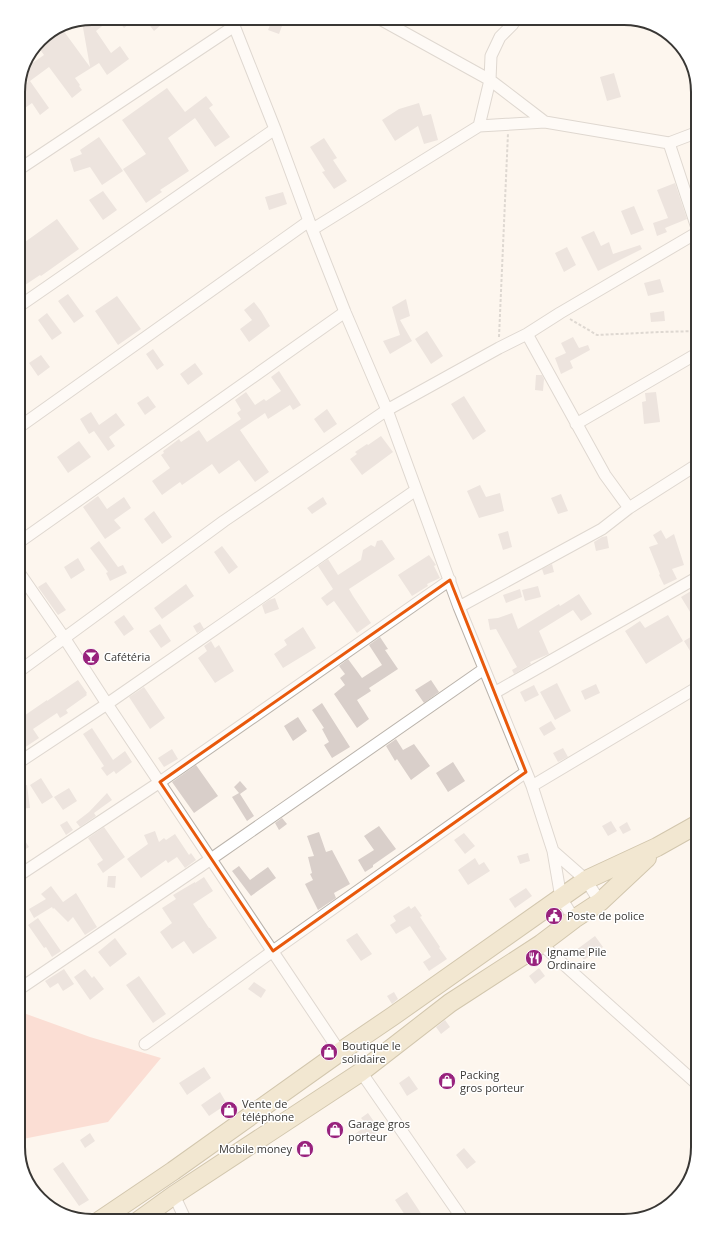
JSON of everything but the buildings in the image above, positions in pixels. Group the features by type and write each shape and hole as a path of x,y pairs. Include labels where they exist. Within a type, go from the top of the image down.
{"main road":[{"path":"109,1214 586,880 657,847 691,828"},
{"path":"148,1214 174,1195 361,1072 450,1003 541,944 600,902 657,847"}],"street":[{"path":"25,165 224,25"},
{"path":"233,25 275,129 311,225 387,410 459,606 532,786 553,851 561,898 574,920"},
{"path":"391,25 490,80 545,122"},
{"path":"479,126 490,80 490,56 500,37 512,25"},
{"path":"25,423 311,225 479,126 545,122 669,143 691,135"},
{"path":"25,302 275,129"},
{"path":"669,143 691,211"},
{"path":"25,667 224,521 387,410 527,334 691,236"},
{"path":"25,539 346,312"},
{"path":"527,334 605,475 629,508"},
{"path":"576,424 691,357"},
{"path":"459,606 602,529 629,508 691,468"},
{"path":"25,758 107,704 416,490"},
{"path":"25,871 160,782 450,580"},
{"path":"25,581 340,1052"},
{"path":"494,693 691,581"},
{"path":"25,985 211,859 484,669"},
{"path":"532,786 691,691"},
{"path":"145,1044 273,951 526,772"},
{"path":"553,851 586,880 600,902"},
{"path":"541,944 691,1079"},
{"path":"361,1072 459,1214"},
{"path":"174,1195 183,1214"}],"path":[{"path":"499,348 508,124"},
{"path":"560,313 597,335 691,331"}],"highlighted area":[{"path":"450,580 526,772 273,951 160,782"}],"shaded area":[{"path":"25,1014 90,1037 161,1058 108,1122 25,1139"}],"place":[{"name":"Cafétéria","path":"91,657"},
{"name":"Poste de police","path":"554,916"},
{"name":"Igname Pile Ordinaire","path":"534,958"},
{"name":"Boutique le solidaire","path":"329,1052"},
{"name":"Packing gros porteur","path":"447,1081"},
{"name":"Vente de téléphone","path":"229,1110"},
{"name":"Garage gros porteur","path":"335,1130"},
{"name":"Mobile money","path":"305,1149"}]}
